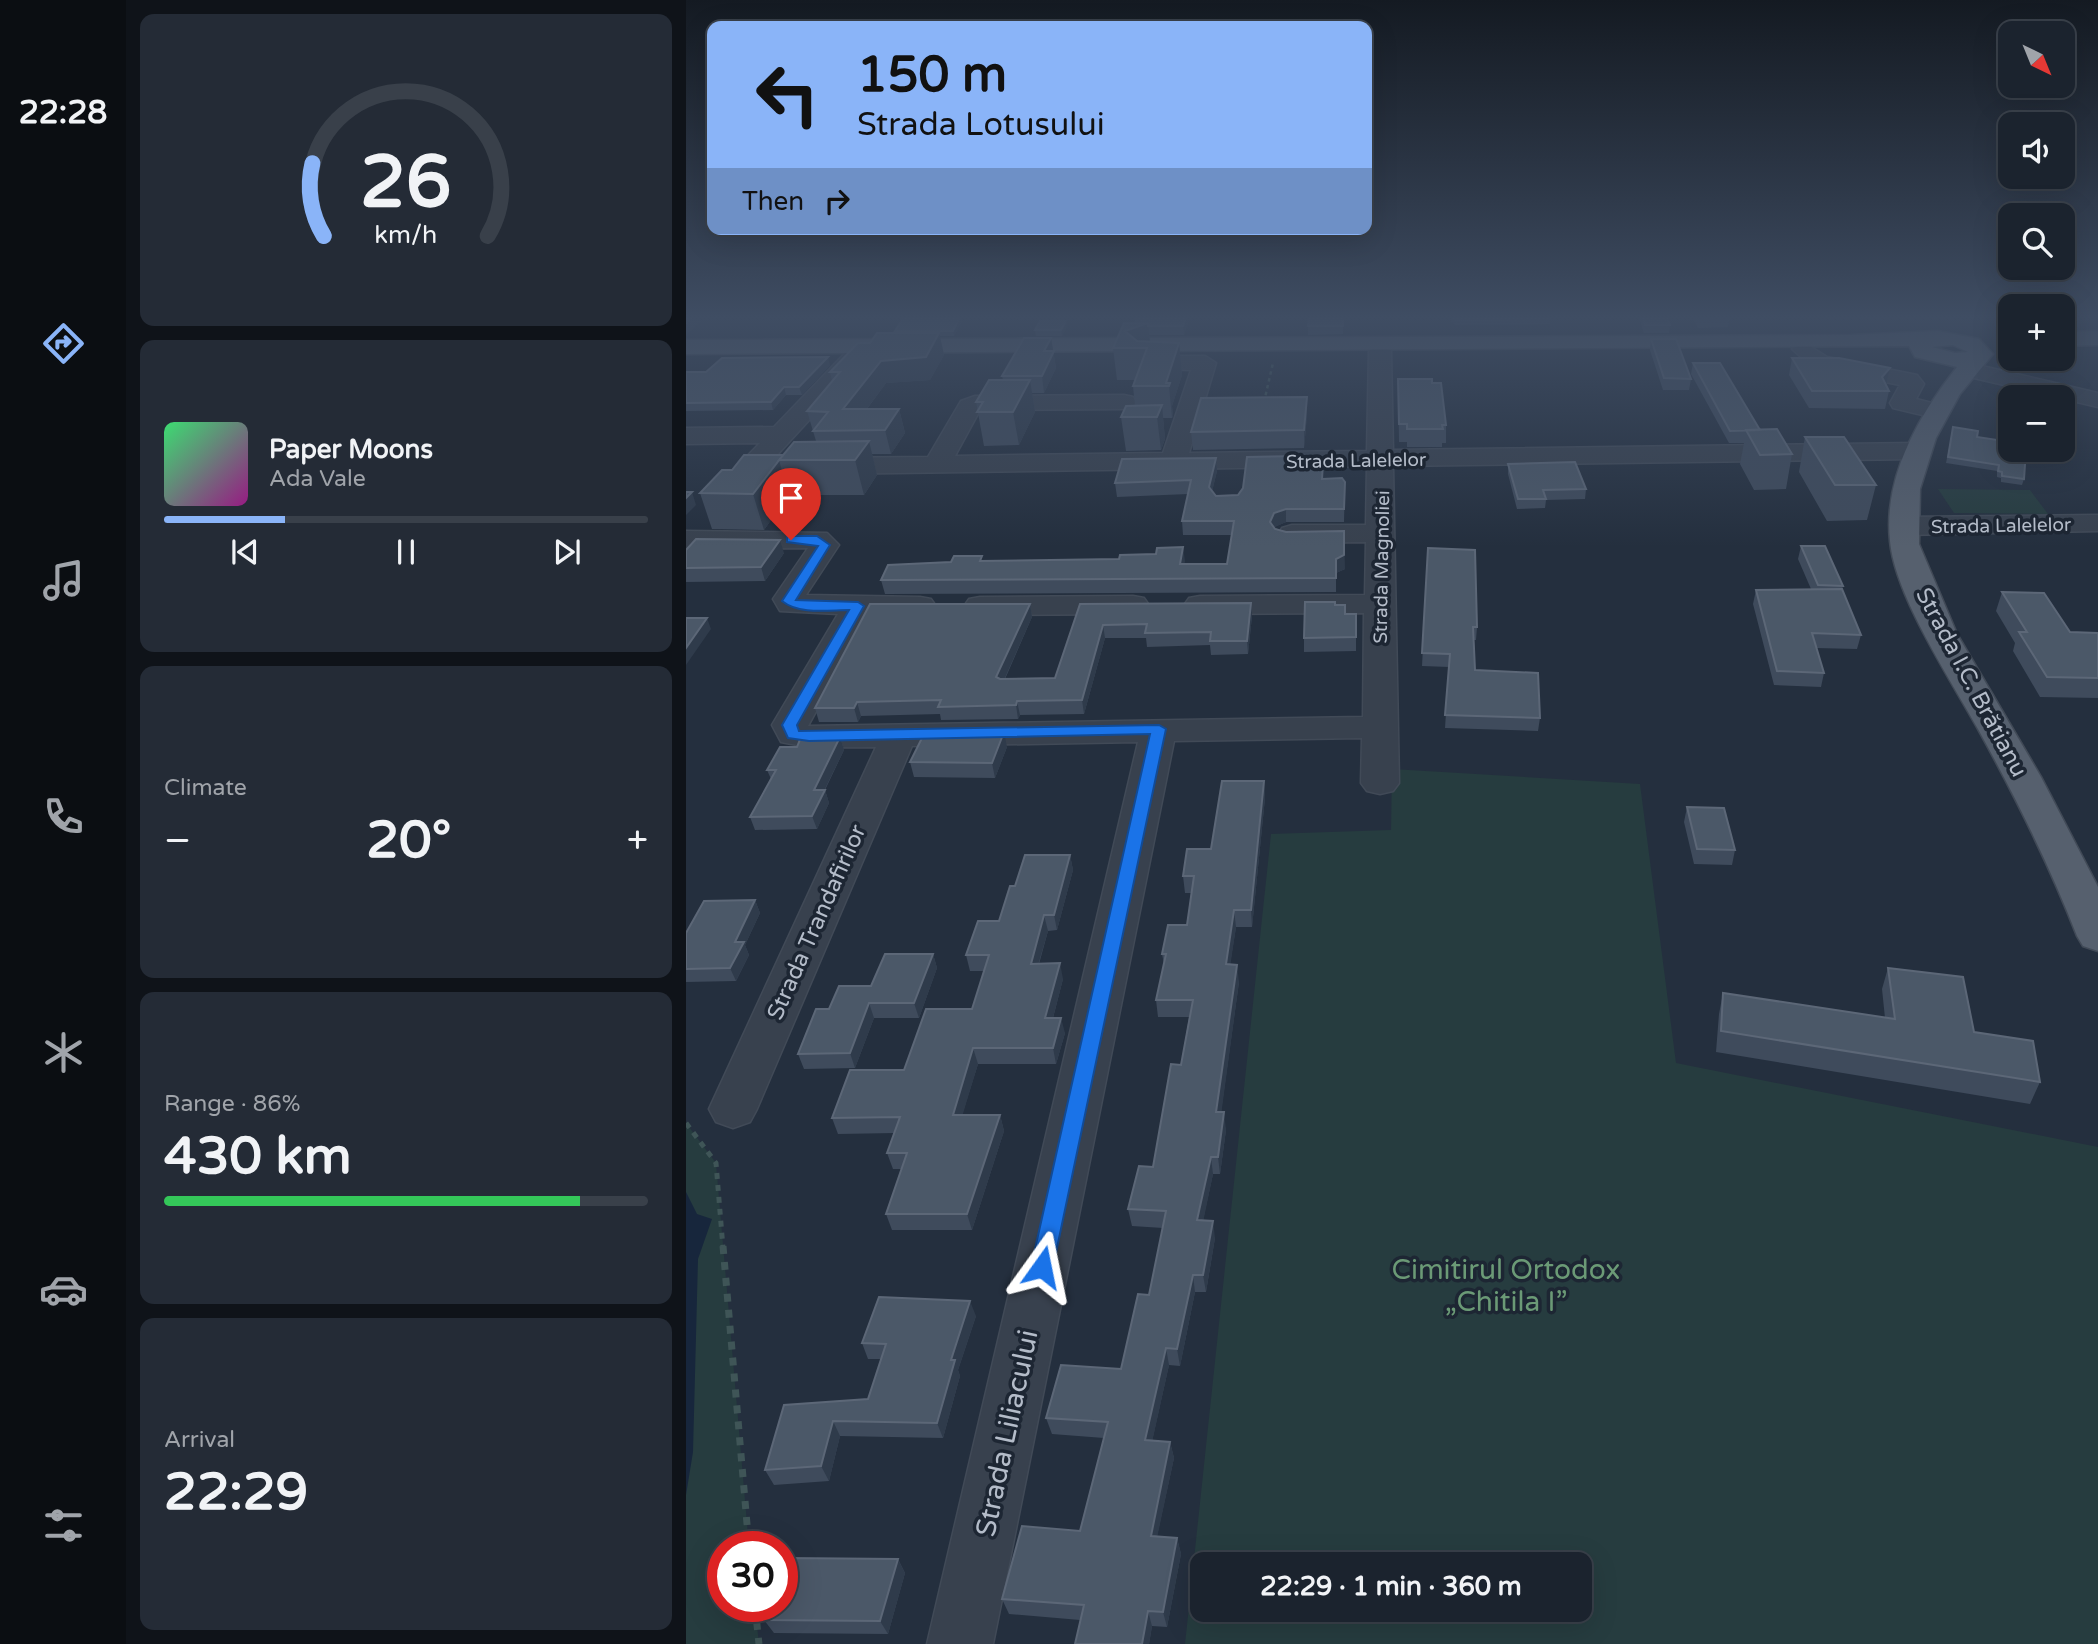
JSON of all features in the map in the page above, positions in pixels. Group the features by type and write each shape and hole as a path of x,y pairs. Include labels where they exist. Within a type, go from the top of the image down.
{"main road":[{"name":"Strada I.C. Brătianu","path":"1951,394 1936,411 1910,478 1904,526 1906,548 1934,621 2026,781 2084,899 2098,936"}],"street":[{"path":"686,538 820,394"},
{"path":"1114,429 1128,394"},
{"path":"1172,463 1195,394"},
{"name":"Strada Magnoliei","path":"1380,783 1378,727 1381,394"},
{"path":"1907,394 1902,403 1936,411"},
{"path":"2080,394 2098,400"},
{"path":"1049,428 1046,425 1057,402"},
{"path":"936,466 970,406 975,403 1124,402"},
{"path":"1156,428 1184,428"},
{"path":"686,436 780,436"},
{"name":"Strada Lalelelor","path":"751,466 936,466 1918,452"},
{"path":"1229,490 1234,462"},
{"name":"Strada Lalelelor","path":"1904,526 2053,526 2098,523"},
{"path":"1287,534 1381,533"},
{"path":"686,538 823,541 824,545 789,601 801,606 1380,604"},
{"path":"858,606 790,725 794,734 809,737 1378,727"},
{"name":"Strada Liliacului","path":"960,1644 1159,729"},
{"name":"Strada Trandafirilor","path":"733,1109 899,734"}],"path":[{"path":"1263,407 1266,394"},
{"path":"686,1124 716,1163 748,1531"},
{"path":"757,1622 759,1644"}],"green space":[{"path":"1938,489 2030,490 2048,514 1954,513"},
{"name":"Cimitirul Ortodox „Chitila I”","path":"1392,769 1640,784 1676,1063 2098,1147 2098,1644 1185,1644 1190,1597 1190,1622 1592,1622 1592,1552 1195,1552 1271,834 1391,830"},
{"path":"686,1123 716,1163 748,1531 707,1531 707,1622 757,1622 759,1644 686,1644"}],"water":[{"path":"686,1192 697,1214 712,1219 698,1259 693,1452 686,1495"}],"building":[{"path":"686,394 778,394 771,402 686,403"},
{"path":"822,394 855,394 843,409 899,409 885,430 813,431 828,412 807,411"},
{"path":"981,394 1023,394 1013,412 977,412 983,402 976,402"},
{"path":"1398,394 1442,394 1446,425 1442,425 1443,429 1407,429 1407,424 1399,424"},
{"path":"1710,394 1738,394 1760,430 1730,431"},
{"path":"1307,397 1304,430 1191,432 1201,398"},
{"path":"1162,405 1157,417 1121,417 1126,406"},
{"path":"1953,427 1978,431 1977,437 1998,440 1998,462 2025,462 2024,479 2002,476 2002,472 1998,471 1999,465 1948,457"},
{"path":"1777,429 1792,454 1760,455 1746,430"},
{"path":"1805,437 1844,437 1876,485 1835,485"},
{"path":"869,441 855,460 779,460 794,442"},
{"path":"744,455 783,455 753,494 700,493 722,470 732,470"},
{"path":"1302,456 1301,460 1323,463 1322,479 1342,478 1345,482 1344,509 1286,509 1274,513 1270,522 1275,529 1286,532 1344,531 1344,555 1336,559 1336,578 881,580 888,565 951,562 954,556 982,556 980,561 1119,559 1120,555 1156,554 1157,548 1183,547 1180,564 1227,564 1234,521 1182,521 1191,480 1115,483 1122,459 1216,458 1209,487 1216,496 1238,495 1243,488 1247,457"},
{"path":"1575,462 1586,489 1543,490 1546,499 1518,499 1508,464"},
{"path":"696,539 780,540 761,567 686,568 686,550"},
{"path":"1801,546 1825,546 1843,586 1818,585"},
{"path":"1428,548 1475,550 1475,670 1538,673 1540,718 1445,715 1450,654 1422,653"},
{"path":"1842,589 1861,635 1812,633 1824,673 1777,671 1756,590"},
{"path":"2002,592 2044,593 2070,632 2098,633 2098,678 2047,677 2019,632 2027,632"},
{"path":"1305,602 1335,602 1335,605 1345,605 1345,614 1356,614 1356,637 1304,638"},
{"path":"1251,603 1247,641 1210,641 1211,632 1145,633 1147,624 1103,625 1082,700 1017,701 1016,705 938,707 941,700 857,702 854,708 815,708 870,604 1030,604 996,677 1000,679 1055,678 1080,604"},
{"path":"686,618 707,618 686,648"},
{"path":"1004,732 992,763 910,762 924,734"},
{"path":"801,737 840,737 814,790 825,790 812,816 750,817 776,770 767,770 780,747 797,747"},
{"path":"1222,781 1264,781 1251,910 1234,910 1226,964 1237,965 1216,1112 1224,1112 1218,1157 1211,1157 1197,1220 1213,1221 1203,1275 1193,1275 1177,1349 1166,1348 1145,1440 1170,1442 1151,1536 1177,1538 1163,1612 1148,1611 1142,1644 1075,1644 1084,1605 1002,1599 1022,1526 1080,1531 1108,1422 1046,1418 1061,1365 1121,1369 1138,1294 1149,1295 1166,1211 1128,1209 1139,1166 1153,1167 1171,1064 1181,1065 1193,1000 1156,1000 1166,954 1162,954 1168,925 1187,925 1194,876 1183,876 1187,849 1211,849"},
{"path":"1687,807 1724,808 1735,850 1697,849"},
{"path":"1025,855 1070,855 1054,915 1044,915 1031,964 1060,963 1045,1018 1061,1018 1053,1048 973,1048 953,1115 1000,1115 967,1214 886,1214 907,1153 887,1153 900,1117 832,1118 850,1070 904,1070 926,1009 972,1009 989,955 966,955 978,921 999,921 1010,886 1015,886"},
{"path":"755,900 735,942 744,942 730,968 686,969 686,933 704,901"},
{"path":"885,954 933,954 914,1003 869,1003 850,1053 798,1054 816,1009 829,1009 839,986 871,986"},
{"path":"1888,968 1963,977 1974,1032 2033,1041 2040,1082 1721,1031 1723,993 1895,1019"},
{"path":"879,1297 970,1301 951,1360 955,1360 937,1423 833,1421 821,1466 765,1470 784,1405 868,1399 886,1344 862,1343"},
{"path":"798,1558 898,1559 880,1621 798,1620"}],"route":[{"path":"791,540 817,539 823,541 824,545 788,599 791,604 858,606 790,725 794,734 809,737 1159,729 1042,1267"}]}
